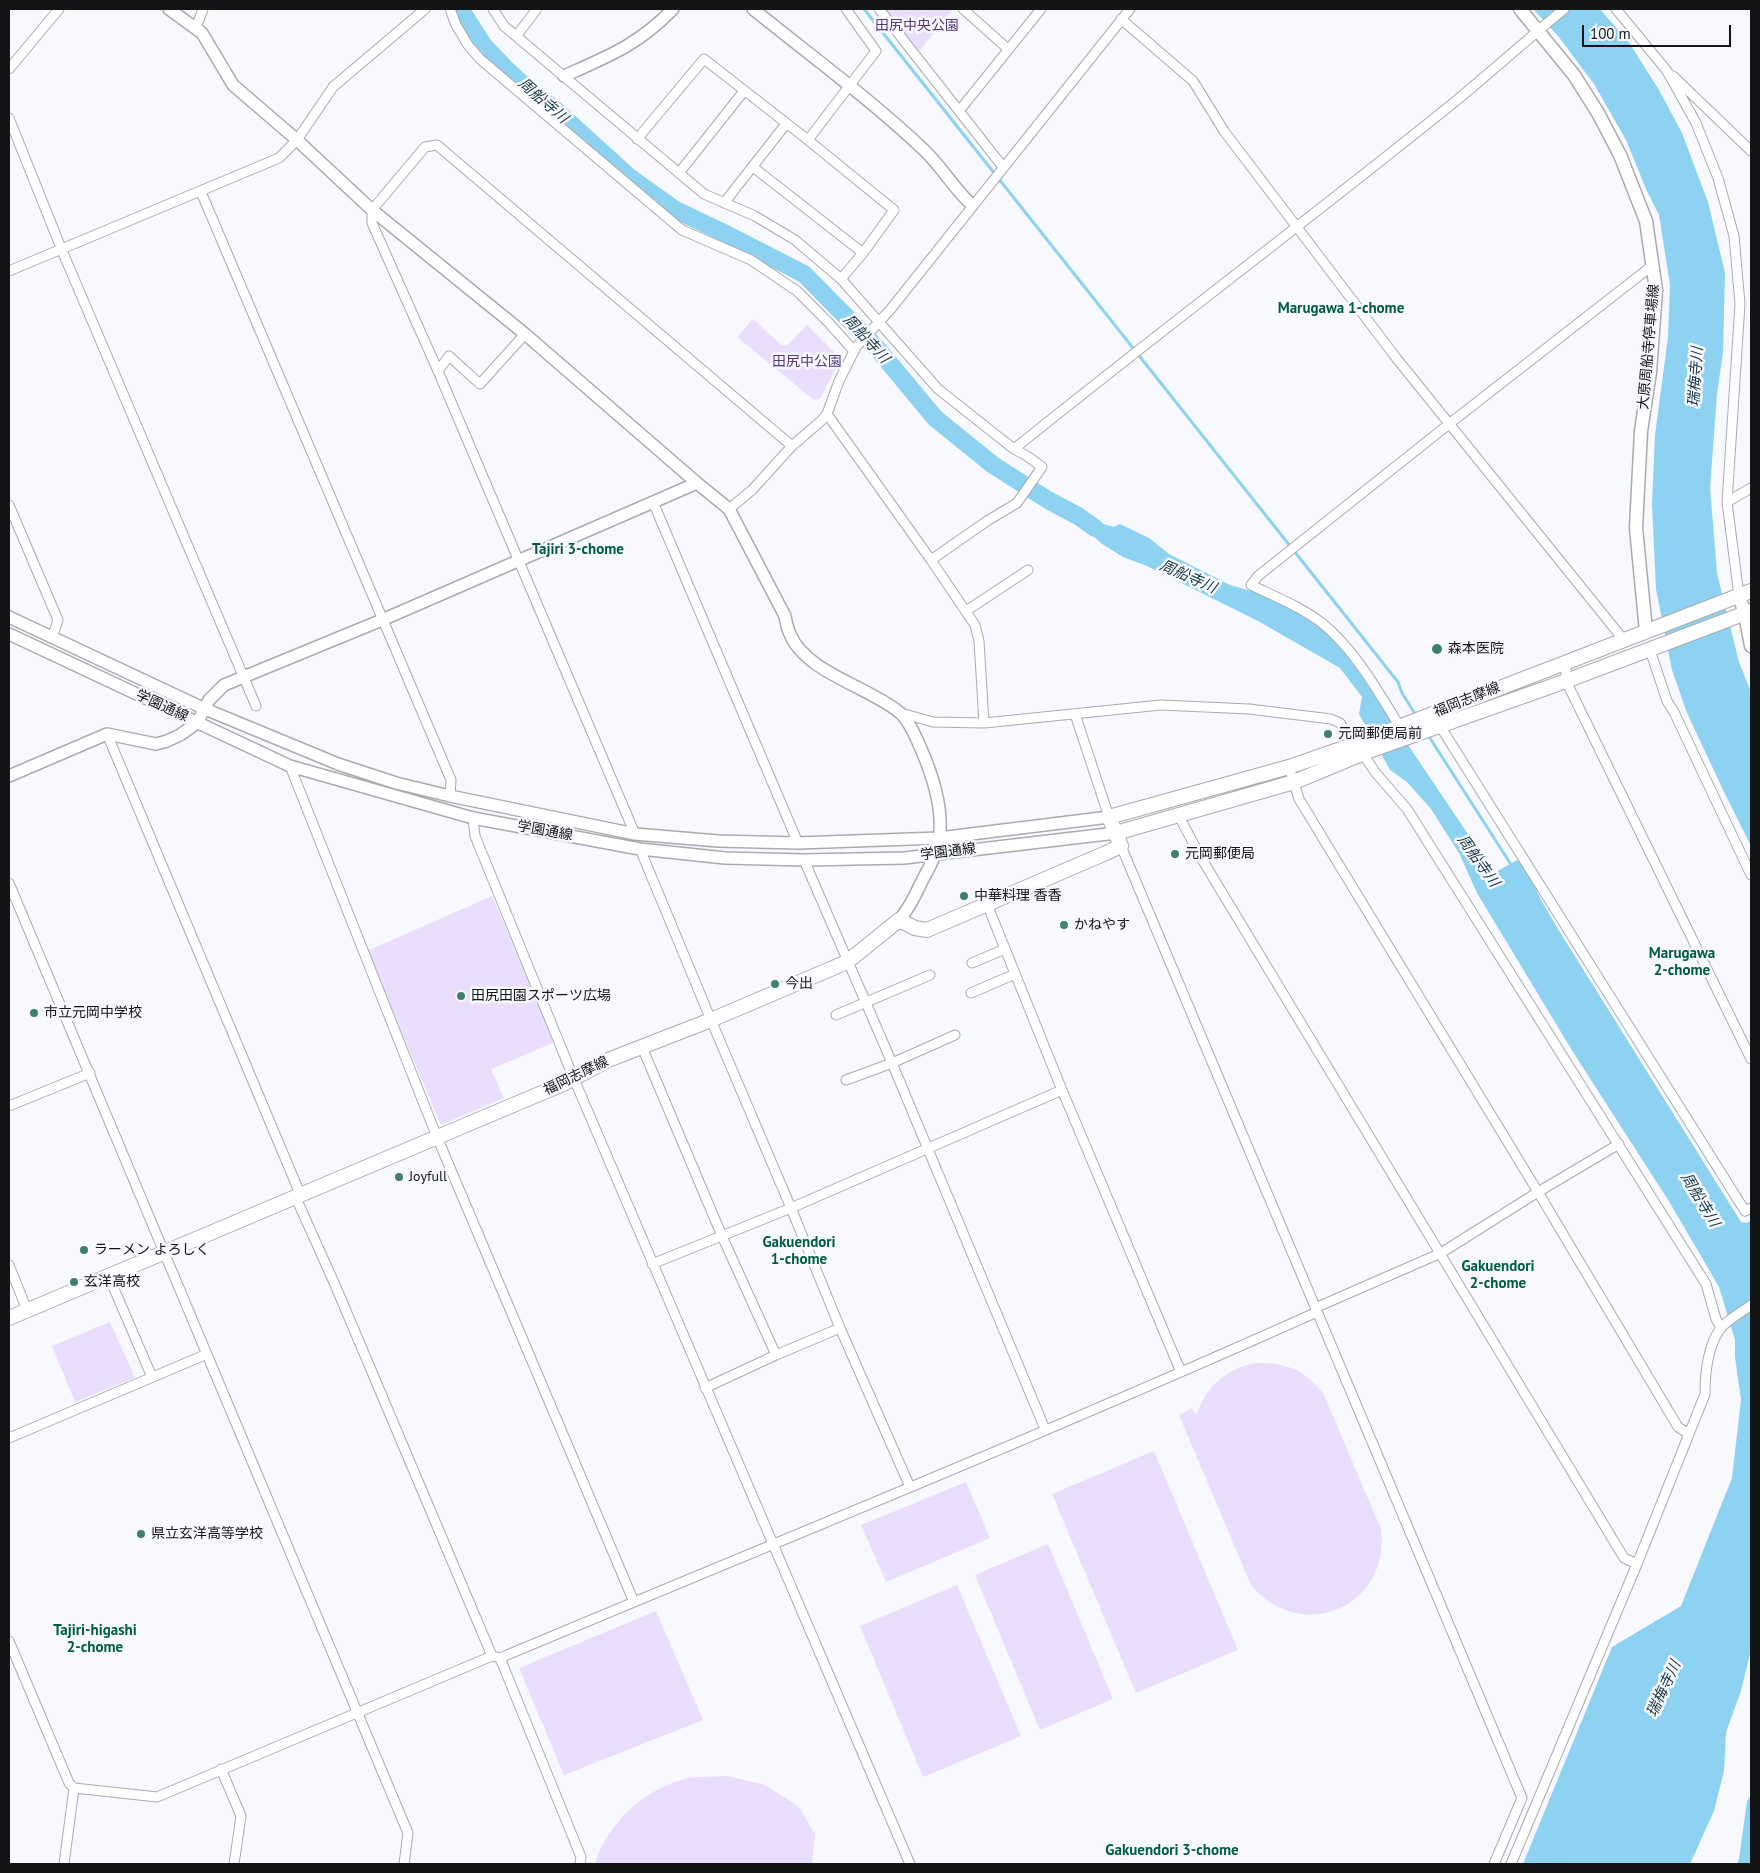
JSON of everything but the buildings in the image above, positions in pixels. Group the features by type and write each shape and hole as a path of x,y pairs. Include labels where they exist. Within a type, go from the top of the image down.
{"main road":[{"name":"大原周船寺停車場線","path":"1520,9 1574,75 1598,113 1620,155 1646,221 1656,290 1650,372 1641,431 1636,528 1646,631"},
{"name":"福岡志摩線","path":"9,1318 574,1079 608,1060 710,1020 847,962 899,920 916,928 927,930 987,904 1118,840 1179,816 1294,782 1362,750 1400,727 1745,593"},
{"path":"1745,593 1751,646"},
{"name":"福岡志摩線","path":"1109,818 1289,767 1362,750 1440,726 1650,650 1748,612"},
{"path":"1109,818 1118,840"}],"street":[{"path":"9,68 59,9"},
{"path":"169,9 202,33 233,85 297,140 372,210 525,334 729,509 785,616 790,635 810,659 829,673 878,696 901,713 933,722 984,723 1161,705 1249,709 1331,719 1340,723 1362,750 1375,772 1407,810 1619,1144 1706,1284 1716,1319 1721,1328"},
{"path":"196,28 204,9"},
{"path":"9,271 279,158 297,140 333,87 425,9"},
{"path":"450,9 456,25 480,59 682,230 751,260 797,291 855,349"},
{"path":"493,9 504,26 704,194 756,216 795,240 841,279 938,389 1014,450 1027,456 1042,467 1018,503 987,521 932,560"},
{"path":"516,35 537,9"},
{"path":"564,76 631,45 650,32 673,9"},
{"path":"752,9 886,116 925,151 962,196 972,205"},
{"path":"808,140 876,50 846,9"},
{"path":"879,9 1003,166"},
{"path":"963,9 1008,49"},
{"path":"960,111 1041,9"},
{"path":"729,509 752,490 792,446 827,414 839,381 855,349 1130,9"},
{"path":"1014,450 1144,344 1297,227 1458,99 1564,9"},
{"path":"1616,9 1667,71 1751,151"},
{"path":"1121,19 1193,81 1224,131 1297,227 1449,424 1623,639"},
{"path":"637,139 704,59 894,210 863,253 841,279"},
{"path":"1667,71 1696,123 1718,178 1734,236 1740,304 1727,502 1745,593"},
{"path":"678,173 744,91"},
{"path":"9,118 61,248 256,706"},
{"path":"724,202 786,124"},
{"path":"635,834 438,371 372,223 372,210 425,146 437,145 792,446"},
{"path":"753,167 863,253"},
{"path":"201,192 451,780 450,796"},
{"path":"1400,727 1348,649 1321,622 1251,584 1258,576 1449,424 1653,265"},
{"path":"438,371 449,356 480,384 525,334"},
{"path":"827,414 932,560 975,625 979,641 984,723"},
{"path":"9,776 107,734 156,744 180,735 197,723 209,700 224,685 519,562 698,483"},
{"path":"1727,502 1751,488"},
{"path":"653,502 798,843"},
{"path":"9,504 58,620 52,638"},
{"path":"966,611 1028,570"},
{"name":"学園通線","path":"9,618 205,709 338,764 396,783 450,796 635,834 718,841 798,843 940,838 1109,818"},
{"name":"学園通線","path":"9,634 290,766 473,818 640,849 725,858 804,860 904,858 1118,840"},
{"path":"1650,650 1667,701 1674,712 1751,875"},
{"path":"1566,661 1566,681 1751,1059"},
{"path":"899,920 916,894 935,854 940,838 936,793 926,760 916,738 901,713"},
{"path":"1075,714 1109,818"},
{"path":"1440,726 1745,1211 1751,1208"},
{"path":"107,734 298,1197 581,1857 580,1864"},
{"path":"290,766 437,1137 634,1602"},
{"path":"1289,767 1299,799 1538,1192 1678,1427 1689,1434"},
{"path":"1179,816 1200,856 1624,1558 1637,1564"},
{"path":"473,818 475,836 574,1079 910,1864"},
{"path":"1118,840 1522,1798 1494,1864"},
{"path":"640,849 840,1328 910,1487"},
{"path":"804,860 847,962 866,1001 1045,1429"},
{"path":"9,883 408,1833 404,1864"},
{"path":"987,904 1062,1090 1181,1372"},
{"path":"972,963 1005,949"},
{"path":"971,992 1015,974"},
{"path":"836,1015 930,975"},
{"path":"846,1080 892,1063 955,1035"},
{"path":"642,1047 722,1236 776,1355"},
{"path":"9,1106 90,1073"},
{"path":"652,1264 791,1208 1062,1090"},
{"path":"9,1641 69,1784 74,1788 157,1796 358,1712 634,1602 1181,1372 1440,1253 1619,1144"},
{"path":"9,1265 28,1310"},
{"path":"109,1277 152,1377"},
{"path":"1511,1864 1637,1564 1705,1394 1705,1374 1712,1347 1721,1328 1751,1305"},
{"path":"705,1388 840,1328"},
{"path":"9,1438 207,1354"},
{"path":"221,1769 241,1816 234,1864"},
{"path":"64,1864 74,1788"}],"green space":[{"name":"田尻中央公園","path":"879,9 953,9 917,54"},
{"name":"田尻中公園","path":"753,319 781,345 787,346 807,325 841,359 820,399 814,400 737,337"},
{"name":"田尻田園スポーツ広場","path":"492,896 555,1042 491,1069 504,1098 441,1125 367,951"},
{"path":"110,1322 135,1378 75,1402 52,1346"},
{"path":"1257,1363 1277,1364 1294,1369 1309,1378 1323,1393 1381,1529 1380,1556 1372,1579 1357,1597 1338,1609 1317,1614 1294,1613 1271,1603 1251,1585 1179,1415 1192,1408 1196,1415 1206,1395 1219,1380 1236,1369"},
{"path":"1154,1451 1238,1650 1136,1693 1052,1494"},
{"path":"966,1482 990,1538 886,1582 861,1525"},
{"path":"1048,1544 1113,1699 1040,1730 975,1575"},
{"path":"957,1585 1021,1736 923,1777 860,1626"},
{"path":"656,1611 703,1720 564,1775 519,1668"},
{"path":"727,1776 765,1785 798,1806 815,1834 812,1864 595,1864 601,1849 618,1821 643,1799 672,1783 688,1778"}],"water":[{"name":"瑞梅寺川","path":"1533,9 1600,9 1630,44 1659,90 1682,133 1708,202 1725,273 1723,352 1717,394 1710,488 1717,573 1739,662 1751,692 1751,846 1687,713 1672,670 1656,589 1652,504 1655,435 1668,337 1670,285 1659,215 1626,140 1594,84 1558,36"},
{"name":"瑞梅寺川","path":"1077,510 1097,522 1114,527 1120,524 1149,538 1169,554 1230,585 1258,593 1291,609 1321,627 1345,651 1494,873 1521,858 1542,902 1561,934 1741,1222 1747,1223 1751,1220 1751,1650 1741,1691 1726,1732 1724,1771 1714,1811 1690,1864 1523,1864 1612,1647 1681,1606 1732,1478 1741,1400 1735,1357 1735,1340 1719,1287 1670,1203 1573,1052 1477,893 1459,853 1431,809 1407,782 1390,770 1359,714 1362,697 1340,668 1258,621 1147,566 1123,557 1102,544 1075,520"},
{"path":"1751,1795 1751,1864 1737,1864 1747,1801"}],"waterway":[{"name":"周船寺川","path":"460,9 484,46 508,71 531,92 552,107 628,176 674,209 804,274 876,347 935,418 993,465 1095,528"},
{"path":"864,9 1398,682 1402,693 1417,717"},
{"path":"1428,735 1512,866"}],"place":[{"name":"森本医院","path":"1437,649"},
{"name":"元岡郵便局前","path":"1328,734"},
{"name":"元岡郵便局","path":"1175,854"},
{"name":"中華料理 香香","path":"964,896"},
{"name":"かねやす","path":"1064,925"},
{"name":"今出","path":"775,984"},
{"name":"田尻田園スポーツ広場","path":"461,996"},
{"name":"市立元岡中学校","path":"34,1013"},
{"name":"Joyfull","path":"399,1177"},
{"name":"ラーメン よろしく","path":"84,1250"},
{"name":"玄洋高校","path":"74,1282"},
{"name":"県立玄洋高等学校","path":"141,1534"}],"district":[{"name":"Marugawa 1-chome","path":"1341,309"},
{"name":"Tajiri 3-chome","path":"578,550"},
{"name":"Marugawa 2-chome","path":"1682,962"},
{"name":"Gakuendori 1-chome","path":"799,1252"},
{"name":"Gakuendori 2-chome","path":"1498,1276"},
{"name":"Tajiri-higashi 2-chome","path":"95,1640"},
{"name":"Gakuendori 3-chome","path":"1172,1851"}]}
